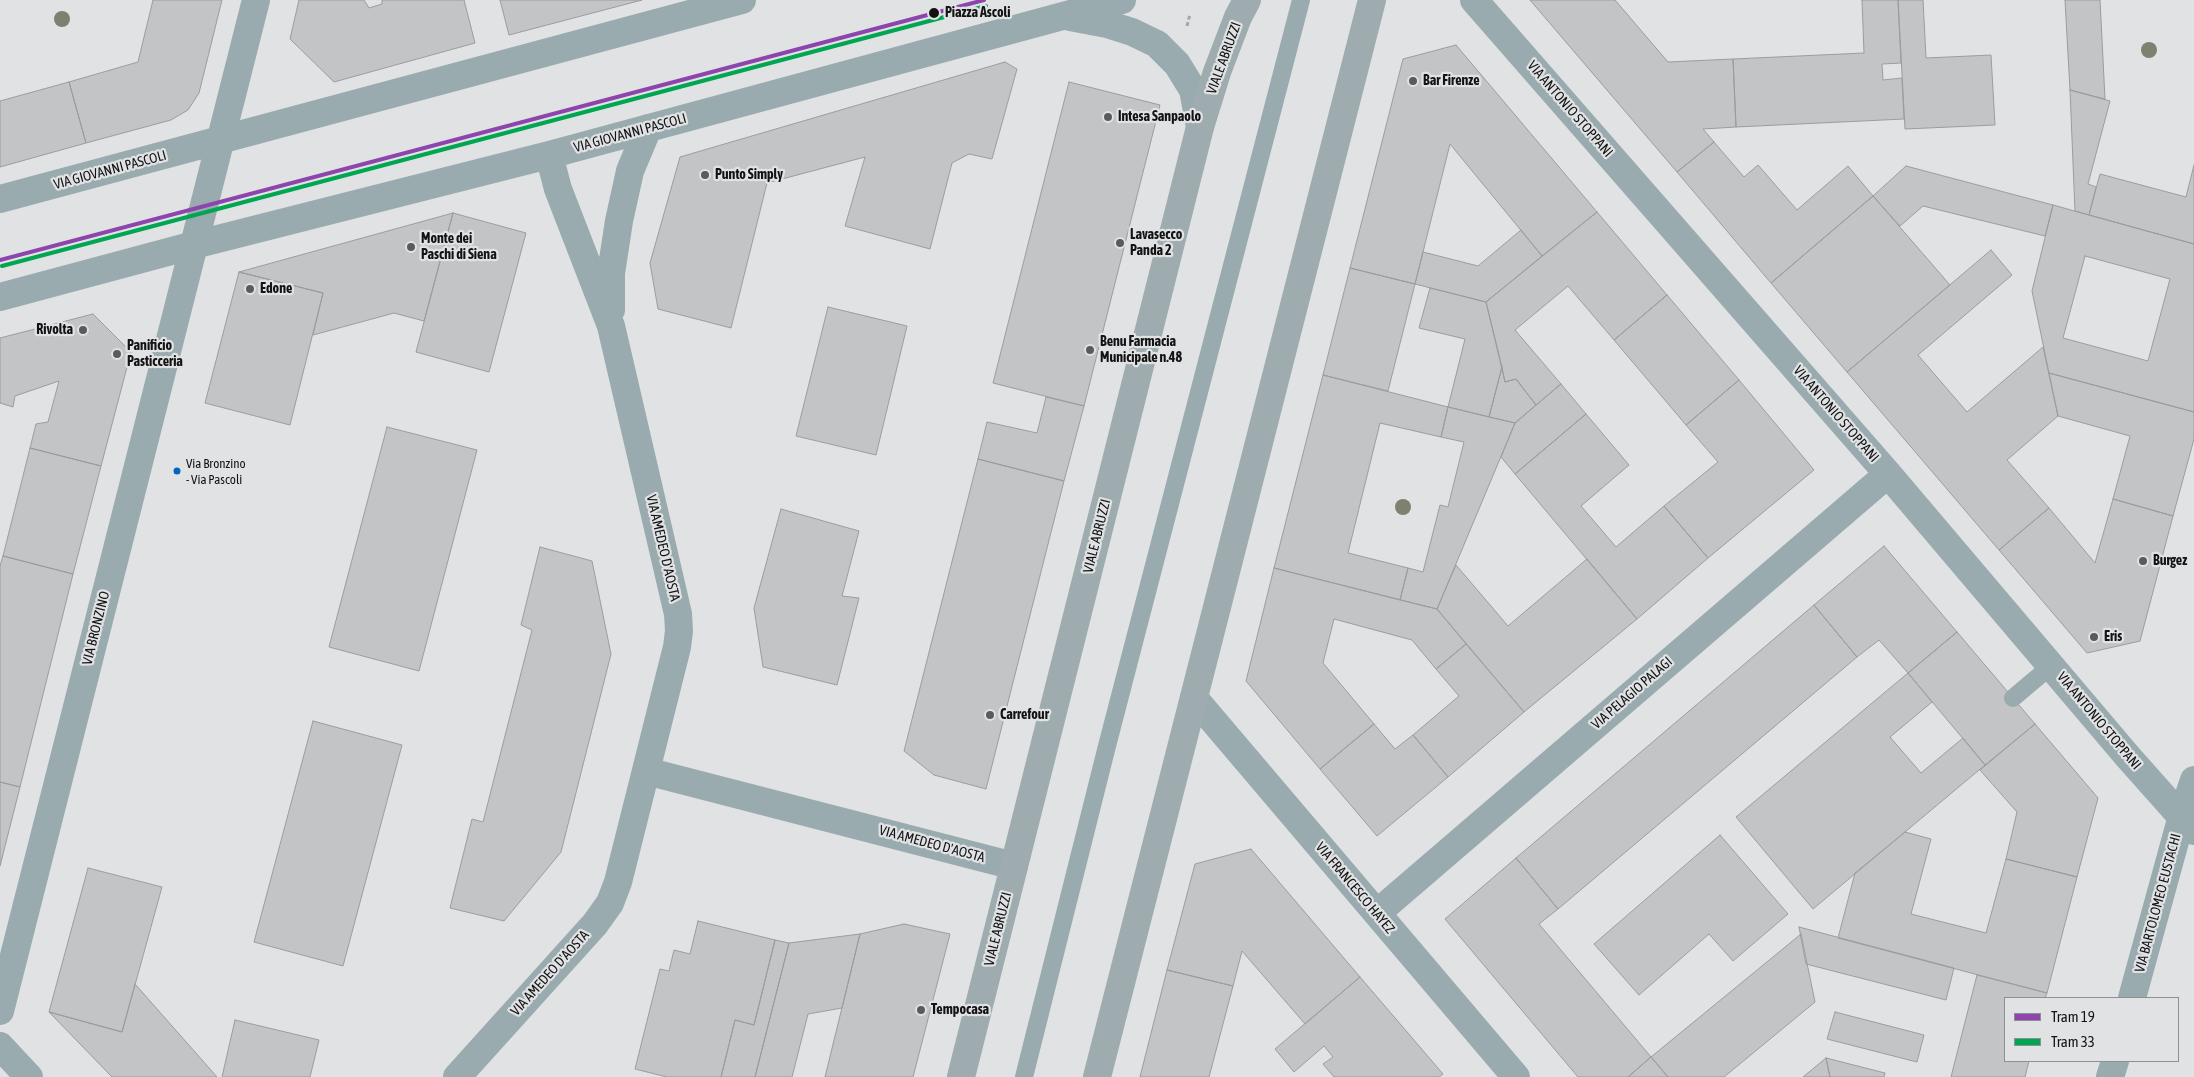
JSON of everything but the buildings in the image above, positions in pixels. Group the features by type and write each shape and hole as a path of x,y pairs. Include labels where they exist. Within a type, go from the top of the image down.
{"main road":[{"name":"VIALE ABRUZZI","path":"961,1077 1200,127 1238,17 1247,0"},
{"path":"1097,1077 1372,0"}],"street":[{"path":"194,245 256,0"},
{"name":"VIA GIOVANNI PASCOLI","path":"0,199 742,0"},
{"name":"VIA GIOVANNI PASCOLI","path":"0,297 194,245 549,155 1060,8 1122,0"},
{"name":"VIA ANTONIO STOPPANI","path":"1474,0 1888,474 2052,664 2129,758 2188,823"},
{"path":"1060,8 1132,32 1157,44 1178,64 1193,90 1200,127"},
{"name":"VIA AMEDEO D'AOSTA","path":"611,326 611,273 619,221 630,171 648,128"},
{"name":"VIA AMEDEO D'AOSTA","path":"457,1077 595,924 610,903 618,882 677,647 679,631 678,614 611,326 558,190 549,155"},
{"name":"VIA BRONZINO","path":"0,1011 194,245"},
{"name":"VIA PELAGIO PALAGI","path":"1377,913 1888,474"},
{"name":"VIA FRANCESCO HAYEZ","path":"1194,698 1516,1077"},
{"name":"VIA AMEDEO D'AOSTA","path":"646,771 1014,866"},
{"name":"VIA BARTOLOMEO EUSTACHI","path":"2132,997 2188,823 2194,780"},
{"path":"0,1046 30,1077"},
{"path":"2110,1077 2115,1062"}],"lane":[{"path":"1024,1077 1301,0"},
{"path":"2014,698 2052,664"}],"path":[{"path":"1186,29 1190,14"}],"tram line":[{"name":"19","path":"0,260 984,0"},
{"name":"33","path":"2,266 986,6"}],"place":[{"name":"Piazza Ascoli","path":"934,13"},
{"name":"Bar Firenze","path":"1413,81"},
{"name":"Intesa Sanpaolo","path":"1108,117"},
{"name":"Punto Simply","path":"705,175"},
{"name":"Lavasecco Panda 2","path":"1120,243"},
{"name":"Monte dei Paschi di Siena","path":"411,247"},
{"name":"Edone","path":"250,289"},
{"name":"Rivolta","path":"83,330"},
{"name":"Benu Farmacia Municipale n.48","path":"1090,350"},
{"name":"Panificio Pasticceria","path":"117,354"},
{"name":"Via Bronzino - Via Pascoli","path":"177,471"},
{"name":"Burgez","path":"2143,561"},
{"name":"Eris","path":"2094,637"},
{"name":"Carrefour","path":"990,715"},
{"name":"Tempocasa","path":"921,1010"}]}
